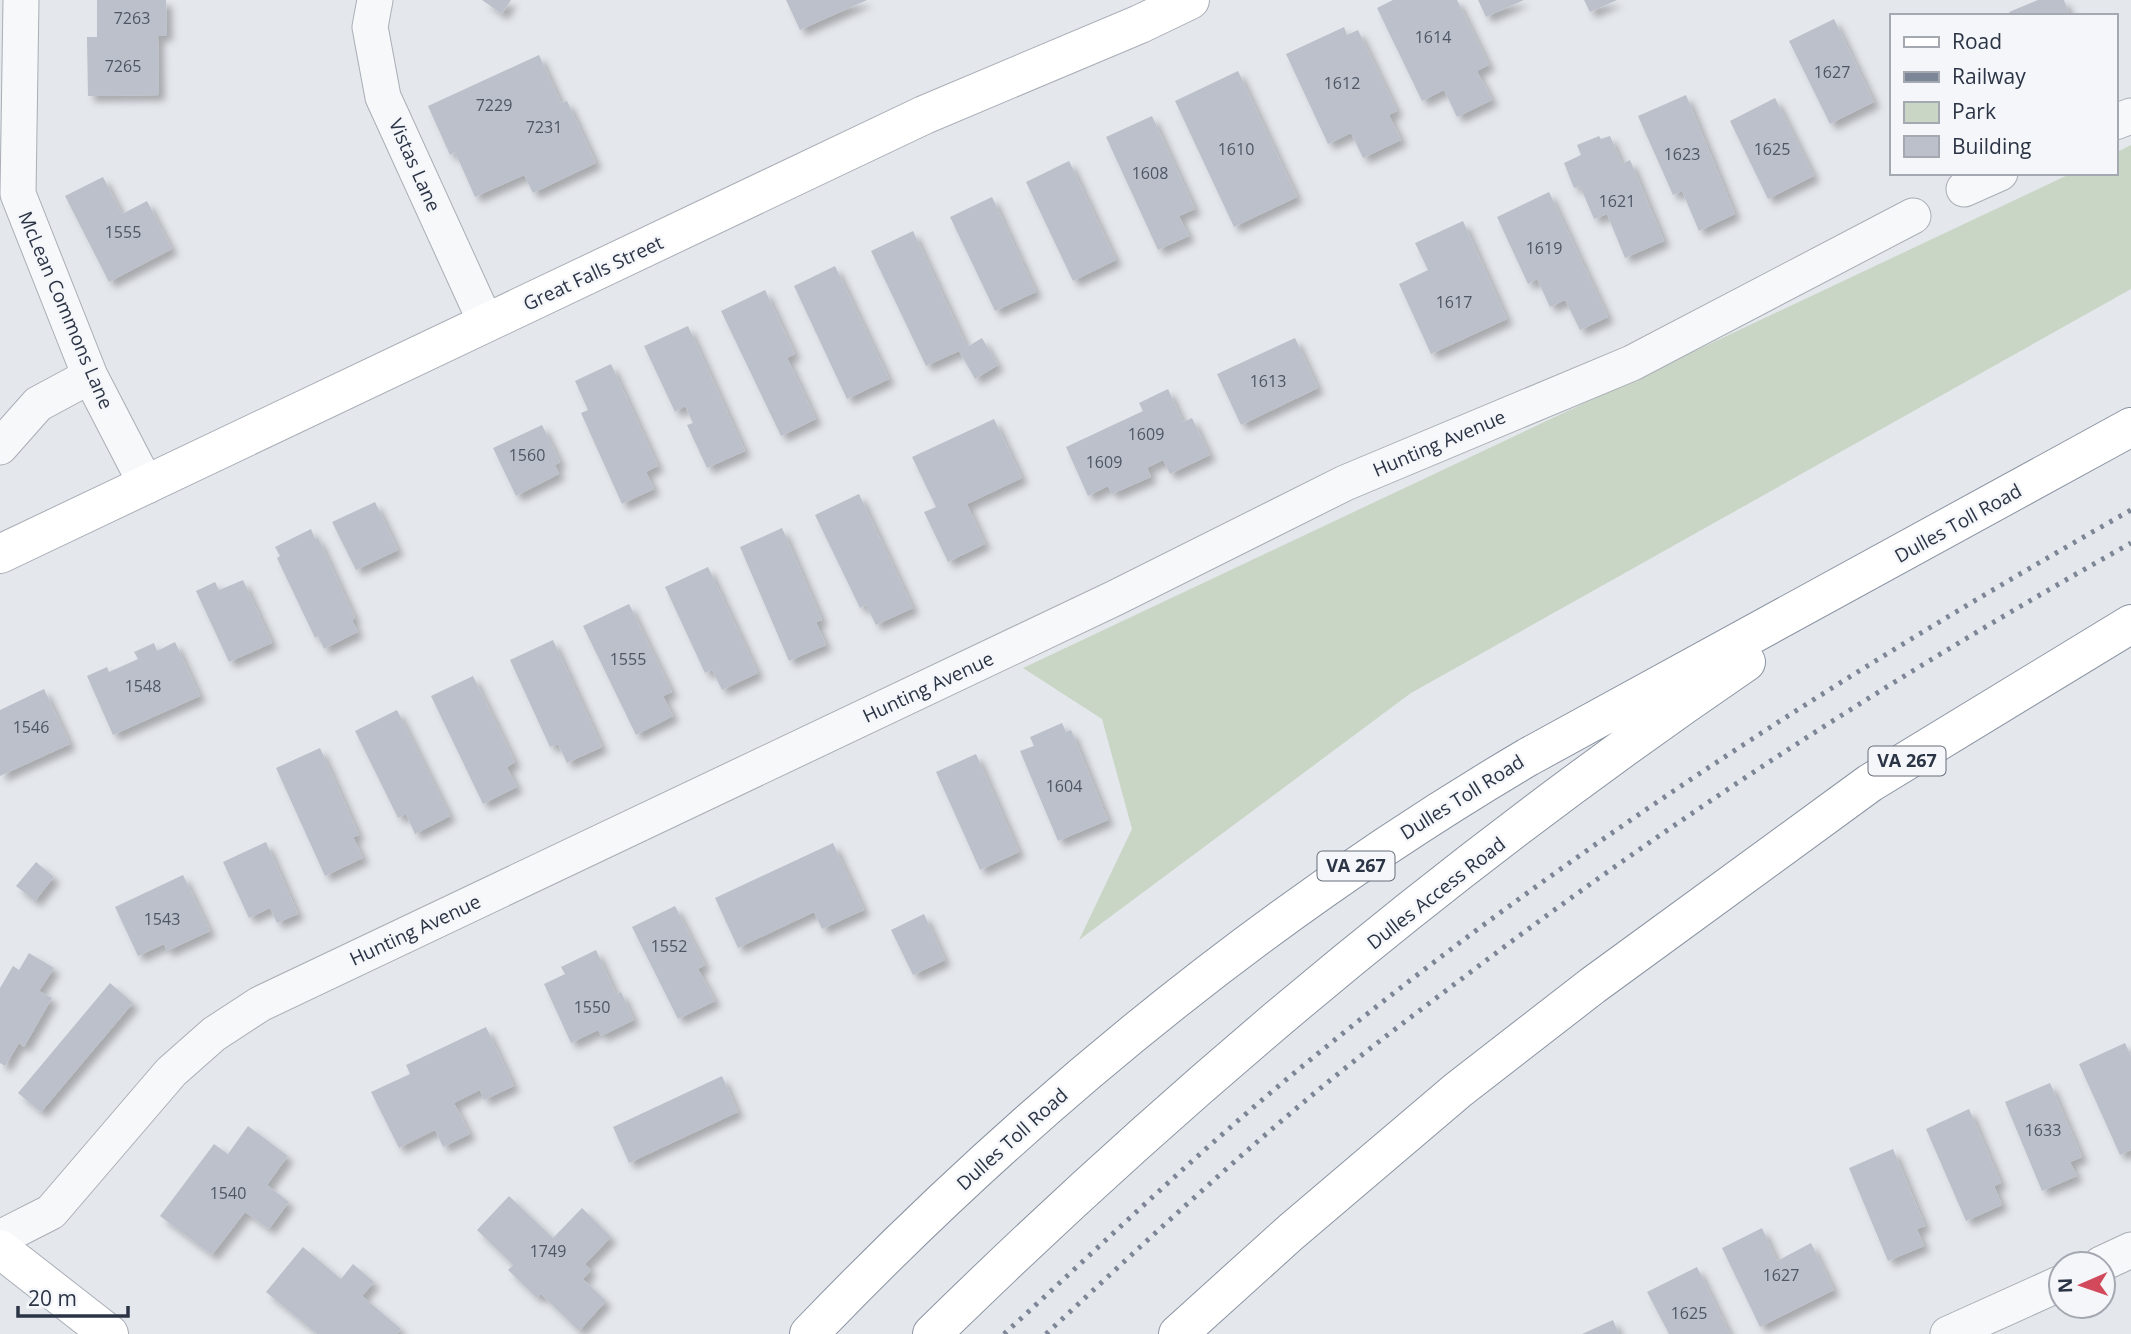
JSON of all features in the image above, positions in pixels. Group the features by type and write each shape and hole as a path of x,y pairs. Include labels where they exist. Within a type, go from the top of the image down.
{"main road":[{"name":"Great Falls Street","path":"0,554 924,115 1190,0"},
{"name":"Dulles Toll Road","path":"809,1334 996,1151 1120,1041 1278,918 1439,809 1528,757 2131,427"},
{"name":"Dulles Access Road","path":"932,1334 1025,1243 1143,1135 1266,1029 1402,919 1688,702 1983,509"},
{"name":"VA 267","path":"1178,1334 1291,1232 1448,1099 1592,986 1870,783 2131,624"},
{"path":"0,1249 109,1334"}],"street":[{"name":"McLean Commons Lane","path":"21,0 10,56 18,194 90,376 147,486"},
{"name":"Vistas Lane","path":"375,0 370,27 383,97 486,323"},
{"path":"1964,189 1996,175"},
{"name":"Hunting Avenue","path":"0,1238 51,1212 171,1072 214,1034 260,1004 1115,598 1345,483 1632,363 1913,216"},
{"path":"0,447 37,404 90,376"},
{"path":"1948,1334 2047,1289"}],"green space":[{"path":"2131,145 2131,289 1411,693 1079,940 1132,829 1102,719 1023,668 2068,175 2117,175 2117,152"}],"building":[{"path":"97,0 166,0 167,35 158,36 159,95 88,96 87,37 97,37"},
{"path":"482,0 511,0 502,14"},
{"path":"786,0 867,0 800,30"},
{"path":"1393,0 1457,0 1489,65 1477,71 1492,100 1457,117 1444,90 1422,101 1377,8"},
{"path":"1478,0 1524,0 1486,17"},
{"path":"1584,0 1617,0 1590,12"},
{"path":"2038,0 2064,0 2069,14 2010,14 2009,12"},
{"path":"1834,19 1874,102 1830,124 1789,41"},
{"path":"1344,27 1347,35 1358,30 1397,111 1389,115 1401,140 1363,158 1351,133 1328,144 1286,54"},
{"path":"539,55 561,103 567,101 596,163 533,193 524,175 475,197 455,152 450,155 428,106"},
{"path":"1238,71 1297,197 1234,227 1175,101"},
{"path":"1686,95 1735,214 1699,231 1682,191 1673,195 1638,116"},
{"path":"1775,98 1814,176 1768,199 1730,121"},
{"path":"1152,116 1195,209 1179,216 1189,236 1158,250 1106,137"},
{"path":"1599,136 1601,139 1610,136 1622,164 1630,160 1664,241 1625,258 1607,214 1594,219 1580,186 1574,188 1564,163 1581,155 1577,145"},
{"path":"1069,161 1116,260 1073,281 1026,182"},
{"path":"103,177 122,214 147,201 172,249 109,282 65,196"},
{"path":"1549,192 1608,317 1580,330 1565,300 1550,307 1537,279 1528,284 1497,217"},
{"path":"992,197 1036,292 995,311 950,217"},
{"path":"1463,221 1507,319 1431,354 1399,284 1428,270 1415,243"},
{"path":"913,231 967,347 982,338 998,365 975,379 959,351 926,366 871,251"},
{"path":"835,266 889,379 847,399 794,286"},
{"path":"765,290 795,354 787,358 816,419 781,436 721,311"},
{"path":"688,326 745,451 707,468 687,425 693,423 685,406 675,412 644,346"},
{"path":"1295,338 1318,388 1241,425 1217,374"},
{"path":"611,364 658,466 646,472 654,489 622,504 581,413 588,410 575,381"},
{"path":"1168,389 1183,422 1192,418 1210,455 1170,474 1163,460 1147,468 1151,477 1112,494 1108,486 1088,496 1066,447 1143,411 1139,403"},
{"path":"994,419 1022,478 967,504 985,544 948,562 924,512 936,507 912,457"},
{"path":"542,425 560,462 555,465 559,474 516,496 493,448"},
{"path":"859,494 913,608 876,625 866,605 860,608 815,515"},
{"path":"375,502 398,550 356,570 332,522"},
{"path":"782,528 822,620 816,622 826,645 789,661 740,547"},
{"path":"311,529 315,539 318,538 355,618 352,620 358,632 324,649 318,636 315,638 277,558 280,556 275,547"},
{"path":"708,567 758,673 722,690 712,670 705,673 665,587"},
{"path":"243,580 272,643 229,662 196,591 215,582 219,590"},
{"path":"629,604 672,692 663,696 673,716 636,735 583,626"},
{"path":"553,640 602,747 567,763 558,744 550,747 510,660"},
{"path":"175,642 200,696 113,735 87,676 107,667 109,672 138,659 134,652 154,643 157,651"},
{"path":"473,676 515,762 507,767 517,787 483,804 431,696"},
{"path":"44,689 70,744 0,776 0,710"},
{"path":"397,710 450,816 415,834 406,814 398,818 355,731"},
{"path":"1062,723 1066,732 1071,730 1108,820 1058,841 1020,751 1034,746 1030,737"},
{"path":"320,748 359,835 353,837 363,858 325,876 276,768"},
{"path":"976,754 1019,852 980,870 936,772"},
{"path":"266,842 298,914 277,923 270,908 249,918 223,862"},
{"path":"833,843 864,910 822,929 814,912 738,948 715,898"},
{"path":"36,862 54,877 35,901 16,886"},
{"path":"183,875 210,931 167,951 164,944 138,956 115,907"},
{"path":"675,906 705,965 698,969 715,1001 678,1019 632,927"},
{"path":"924,914 945,960 913,975 891,930"},
{"path":"596,950 616,994 621,992 634,1020 601,1036 598,1030 571,1043 544,984 565,974 561,967"},
{"path":"29,953 54,968 39,991 52,998 24,1047 19,1043 5,1066 0,1063 0,988 13,966 19,970"},
{"path":"110,983 133,1003 41,1112 18,1093"},
{"path":"486,1027 514,1086 484,1100 480,1090 454,1103 470,1134 443,1147 435,1130 399,1148 371,1092 410,1074 406,1065"},
{"path":"2125,1043 2131,1056 2131,1150 2120,1155 2079,1064"},
{"path":"722,1076 738,1112 629,1163 613,1127"},
{"path":"2050,1083 2082,1157 2070,1162 2077,1176 2042,1191 2005,1102"},
{"path":"1969,1109 2001,1183 1994,1186 2002,1205 1966,1221 1926,1129"},
{"path":"248,1126 288,1156 267,1185 289,1202 269,1229 245,1212 212,1255 160,1216 214,1144 228,1154"},
{"path":"1893,1149 1925,1226 1917,1229 1924,1246 1888,1261 1849,1168"},
{"path":"509,1196 553,1238 582,1208 611,1237 585,1264 591,1270 583,1279 606,1301 579,1331 541,1294 537,1298 508,1270 513,1265 477,1230"},
{"path":"1762,1228 1777,1261 1811,1243 1834,1290 1760,1327 1722,1248"},
{"path":"303,1247 341,1279 353,1264 374,1282 362,1296 401,1329 397,1334 317,1334 266,1292"},
{"path":"1697,1267 1730,1334 1669,1334 1647,1292"},
{"path":"1613,1320 1619,1334 1582,1334"}],"railway":[{"path":"1004,1334 1172,1179 1275,1089 1478,929 1583,853 1798,709 2131,510"},
{"path":"1046,1334 1315,1092 1562,905 1640,849 1800,742 1964,640 2131,543"}]}
